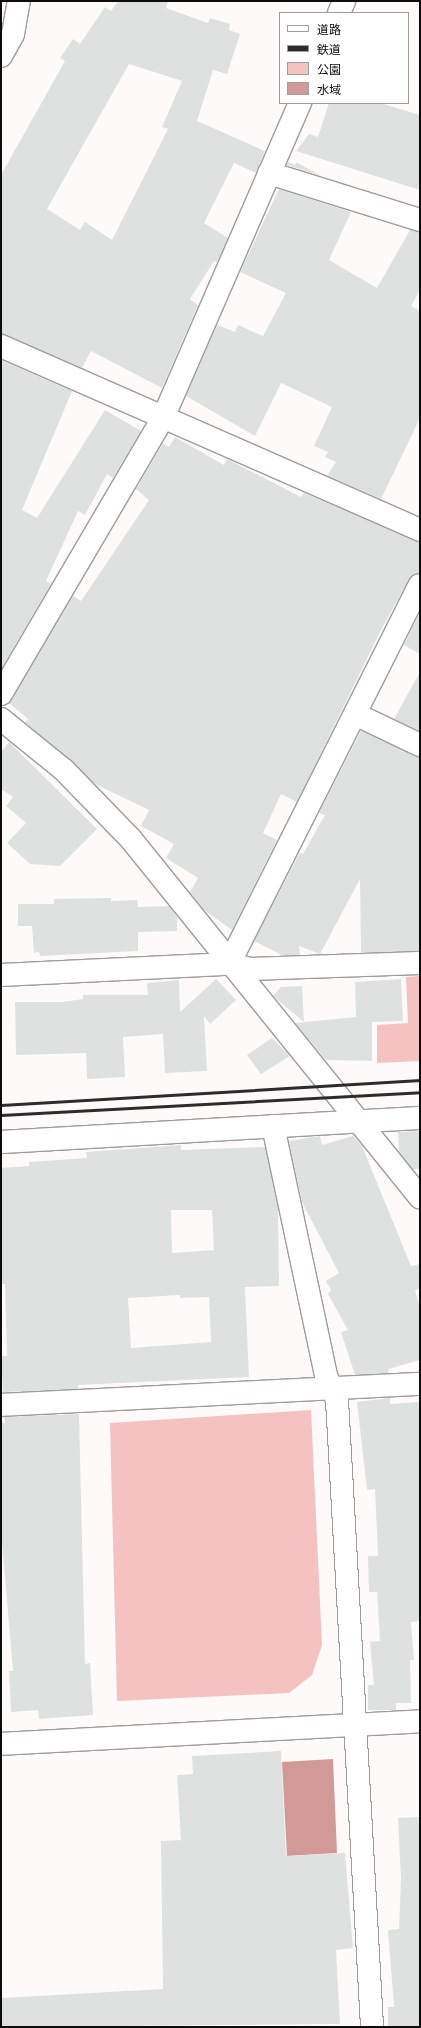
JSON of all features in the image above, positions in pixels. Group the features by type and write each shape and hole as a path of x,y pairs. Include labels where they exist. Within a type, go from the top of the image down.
{"street":[{"path":"1,56 13,34 19,1"},
{"path":"338,12 344,1"},
{"path":"1,694 163,418 300,104"},
{"path":"269,172 420,220"},
{"path":"1,346 420,530"},
{"path":"229,964 420,585"},
{"path":"355,714 420,745"},
{"path":"1,719 64,770 130,838 229,964 420,1198"},
{"path":"1,975 229,964 250,968 420,963"},
{"path":"1,1142 420,1118"},
{"path":"273,1126 331,1390 337,1400 372,2027"},
{"path":"1,1405 331,1390 420,1384"},
{"path":"1,1744 420,1721"}],"green space":[{"path":"420,976 420,1061 377,1063 377,1025 408,1023 406,977"},
{"path":"311,1410 322,1645 312,1675 289,1693 117,1701 110,1423"}],"water":[{"path":"333,1759 337,1853 287,1856 282,1762"}],"building":[{"path":"118,1 168,1 166,8 208,23 210,18 230,24 229,30 240,34 227,74 213,70 197,121 265,151 256,173 234,163 204,223 228,238 217,262 214,261 190,299 198,305 162,388 91,351 82,368 1,334 1,175 65,61 60,58 73,39 80,44 105,7 111,11","holes":["129,64 182,81 162,127 168,129 112,240 85,222 80,230 47,209"]},
{"path":"329,104 383,104 420,115 420,190 296,151 309,134 318,137"},
{"path":"288,162 296,165 296,162 321,176 287,165"},
{"path":"279,189 351,212 329,260 377,288 410,230 420,232 420,290 411,306 420,311 420,418 381,499 327,476 336,462 325,457 328,452 314,446 332,407 281,383 255,436 186,396 217,325 235,332 238,325 263,336 286,293 240,272"},
{"path":"1,360 72,391 22,510 37,518 105,410 141,431 113,478 107,474 85,515 78,511 46,581 51,584 1,669"},
{"path":"175,437 224,465 227,459 301,497 304,493 420,542 420,573 409,579 380,632 297,802 281,794 263,833 277,840 232,930 204,910 190,892 198,878 166,858 174,844 141,826 149,810 95,784 25,722 28,719 9,703 73,596 81,601 149,500 136,489 163,443 169,447"},
{"path":"420,613 420,654 404,645"},
{"path":"420,672 420,731 394,719"},
{"path":"361,731 420,757 420,951 361,953 360,879 320,954 299,946 300,955 282,955 254,941 300,852 303,854 325,815 319,813"},
{"path":"9,742 97,829 60,866 30,864 7,843 26,823 6,806 13,797 1,789 1,752"},
{"path":"111,898 111,901 137,900 138,907 169,906 177,917 177,931 138,932 138,951 40,956 39,952 34,953 32,926 18,926 18,904 54,904 54,899"},
{"path":"216,979 236,1000 210,1024 204,1016 207,1071 165,1073 163,1034 123,1037 125,1077 87,1079 86,1053 16,1055 15,1002 63,1002 83,999 83,995 148,995 147,983 179,980 180,1012"},
{"path":"401,979 403,1021 372,1022 372,1061 326,1060 295,1023 356,1017 355,982"},
{"path":"302,986 304,1022 273,996 281,987"},
{"path":"272,1038 290,1056 261,1074 247,1055"},
{"path":"420,1131 420,1169 412,1169 399,1152 398,1132"},
{"path":"320,1136 322,1145 353,1136 362,1146 411,1266 420,1264 420,1289 415,1290 420,1308 420,1360 388,1369 389,1373 355,1375 341,1332 348,1330 328,1294 331,1290 326,1281 339,1273 302,1202 289,1141"},
{"path":"181,1145 181,1150 265,1147 278,1208 279,1286 245,1287 249,1377 78,1385 79,1389 3,1392 1,1356 7,1356 5,1284 1,1284 1,1168 29,1166 29,1162 87,1158 86,1152","holes":["171,1210 212,1210 214,1250 172,1253","180,1295 180,1298 209,1297 211,1342 131,1348 128,1298"]},
{"path":"390,1398 390,1404 419,1402 420,1621 411,1622 414,1660 410,1660 411,1703 396,1703 396,1710 368,1710 368,1685 374,1685 370,1642 380,1641 377,1592 369,1592 368,1556 378,1556 375,1489 367,1490 357,1402"},
{"path":"79,1414 85,1664 90,1663 93,1715 39,1719 38,1710 11,1712 9,1671 13,1671 1,1531 1,1423 5,1423 4,1417"},
{"path":"281,1751 286,1856 345,1853 353,1948 336,1950 340,2024 1,2027 1,1998 163,1989 161,1841 181,1840 177,1775 193,1774 192,1756"},
{"path":"420,1817 420,2027 388,2027 388,2007 394,2007 388,1930 399,1929 401,1879 398,1818"}],"railway":[{"path":"1,1105 420,1080"},
{"path":"1,1115 420,1092"}]}
